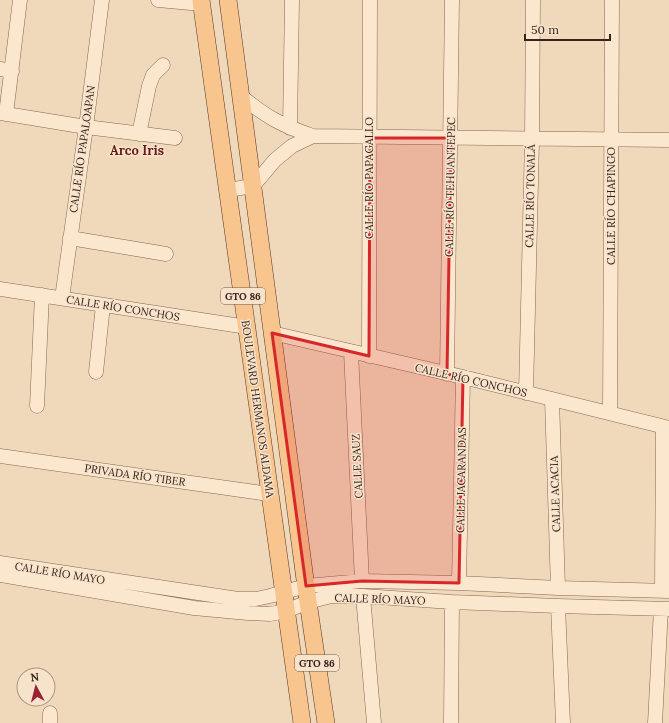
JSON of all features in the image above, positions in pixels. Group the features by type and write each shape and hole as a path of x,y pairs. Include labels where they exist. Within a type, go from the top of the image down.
{"main road":[{"name":"GTO 86","path":"228,0 307,594 326,723"},
{"name":"BOULEVARD HERMANOS ALDAMA","path":"201,2 302,723"}],"street":[{"path":"20,0 6,70 3,113 86,127 175,138"},
{"name":"CALLE RÍO PAPALOAPAN","path":"62,298 102,0"},
{"path":"158,0 201,2"},
{"path":"290,128 292,0"},
{"name":"CALLE RÍO PAPAGALLO","path":"369,356 370,0"},
{"name":"CALLE RÍO TEHUANTEPEC","path":"447,374 452,0"},
{"name":"CALLE RÍO TONALÁ","path":"526,392 532,140 532,0"},
{"name":"CALLE RÍO CHAPINGO","path":"610,412 612,0"},
{"path":"139,134 149,86 153,75 163,64"},
{"path":"241,96 275,121 313,136 532,140 669,140"},
{"path":"228,190 253,186 275,160 292,146 313,136"},
{"path":"70,238 166,254"},
{"name":"CALLE RÍO CONCHOS","path":"0,289 247,327"},
{"path":"37,406 42,295"},
{"path":"96,372 103,305"},
{"name":"CALLE RÍO CONCHOS","path":"272,333 610,412 666,427"},
{"name":"CALLE SAUZ","path":"351,352 362,581"},
{"name":"CALLE JACARANDAS","path":"459,583 463,377"},
{"name":"CALLE ACACIA","path":"552,399 558,588"},
{"path":"666,427 666,591"},
{"name":"PRIVADA RÍO TIBER","path":"0,456 269,494"},
{"name":"CALLE RÍO MAYO","path":"0,563 238,599 256,599 284,592 331,596 363,596 452,602 665,609"},
{"name":"CALLE RÍO MAYO","path":"0,575 194,608 270,614 286,611 307,594 362,581 666,591"},
{"path":"194,608 196,593"},
{"path":"363,596 374,723"},
{"path":"451,723 452,602"},
{"path":"558,606 563,723"},
{"path":"655,723 665,609"}],"highlighted area":[{"path":"370,138 451,138 447,374 463,377 459,583 362,581 306,586 272,333 369,356"}],"district":[{"name":"Arco Iris","path":"137,150"}]}
